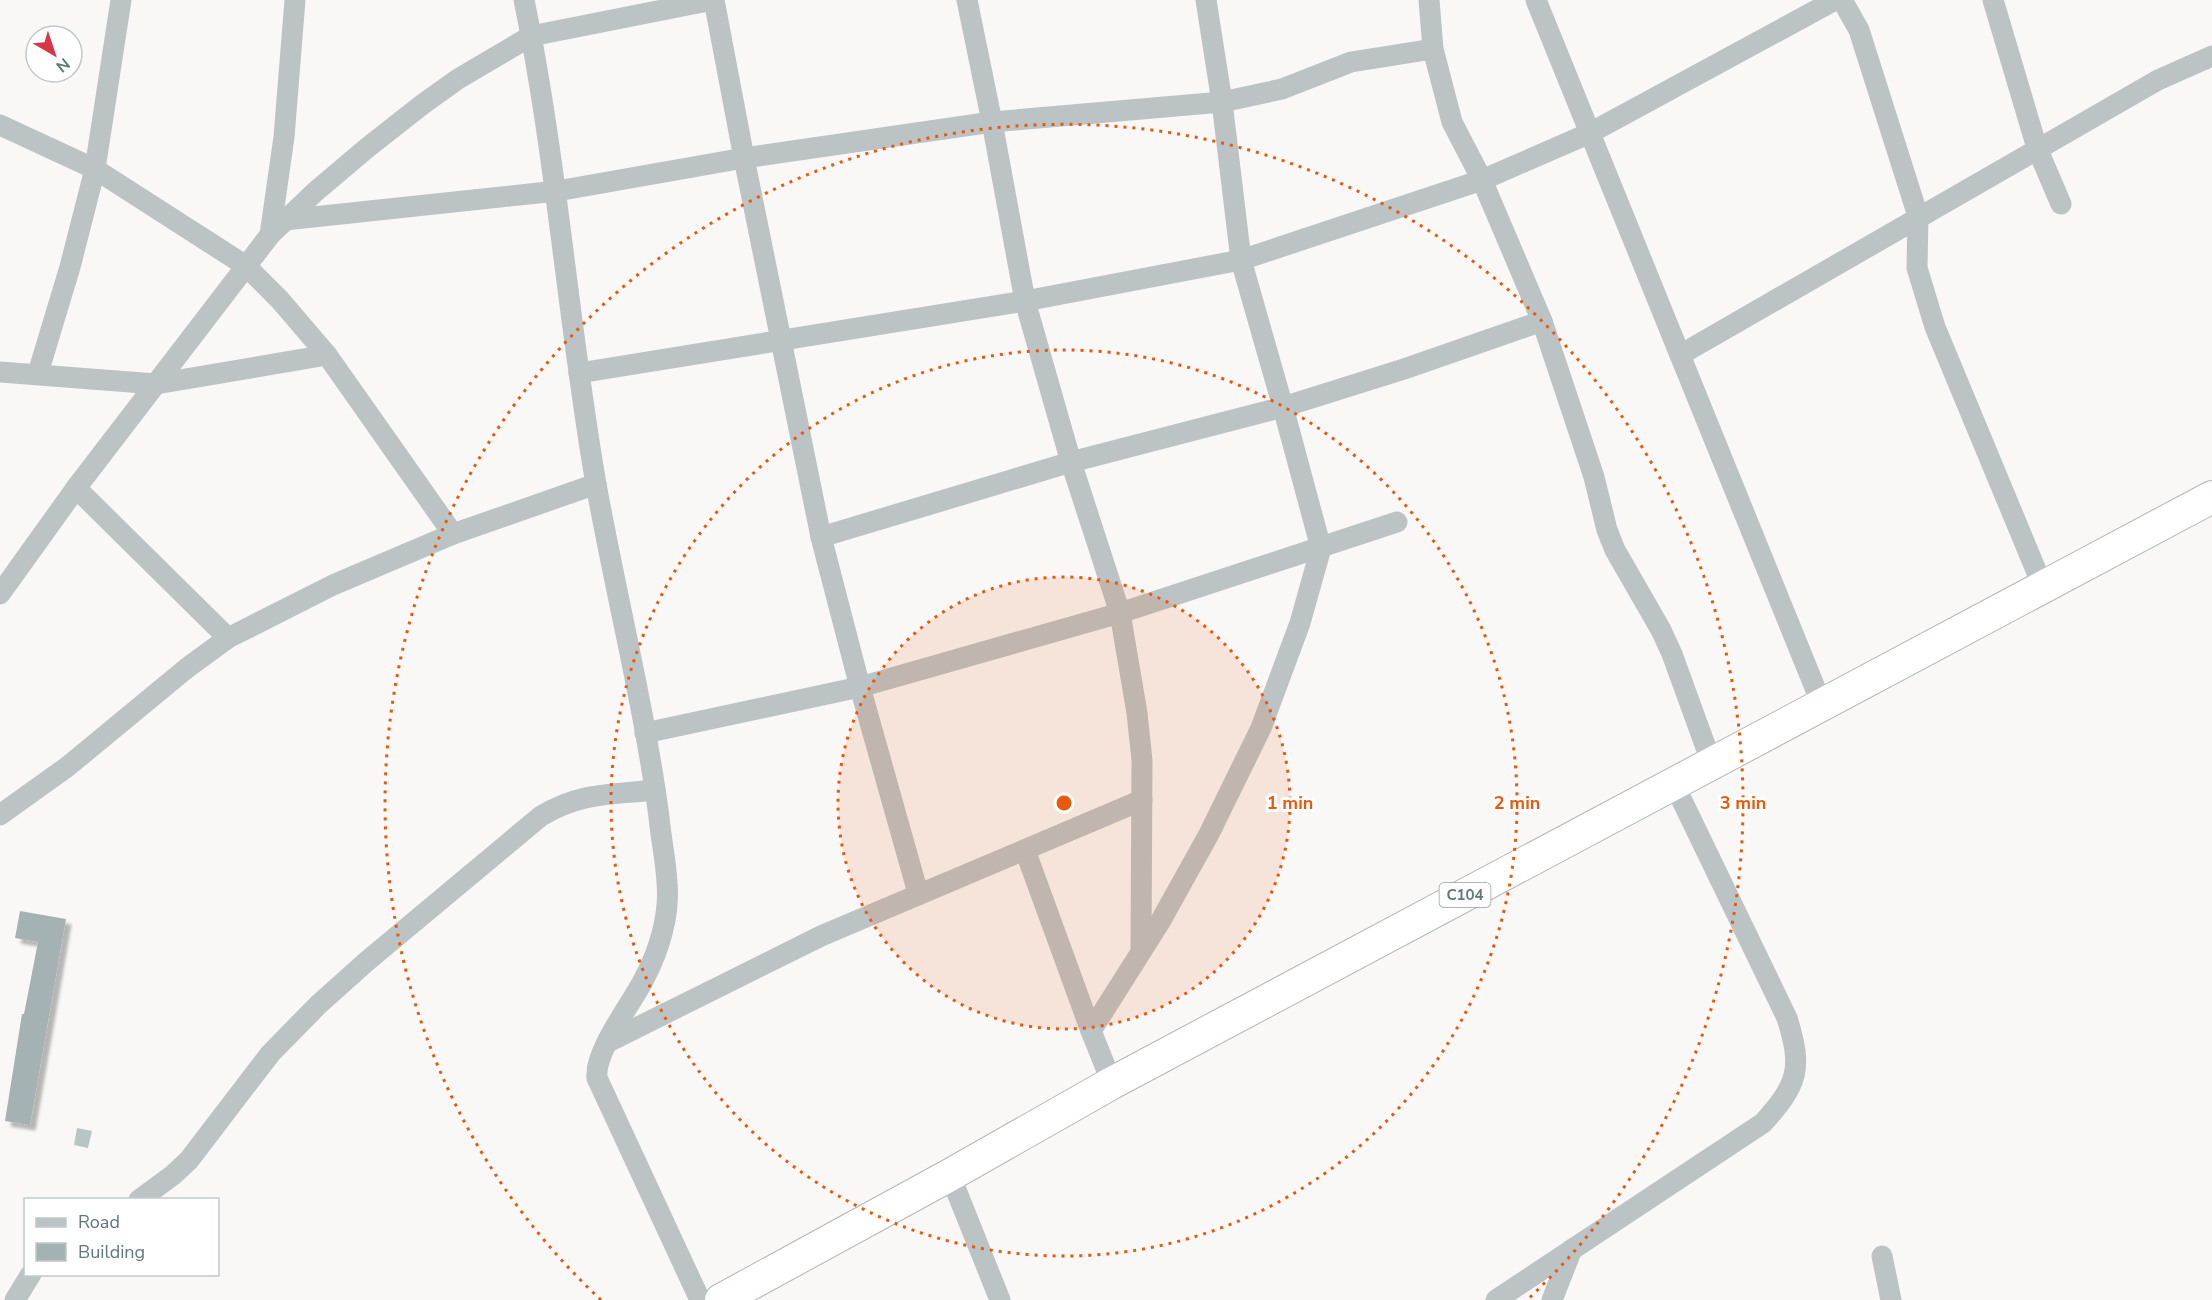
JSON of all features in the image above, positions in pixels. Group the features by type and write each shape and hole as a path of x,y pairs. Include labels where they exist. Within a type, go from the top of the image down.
{"highway":[{"name":"C104","path":"721,1300 950,1175 1112,1083 2212,497"}],"street":[{"path":"38,374 70,267 95,169 121,0"},
{"path":"270,235 284,137 295,0"},
{"path":"524,0 557,191 579,373 596,484 645,733 668,885 666,910 645,978 598,1060 597,1078 700,1300"},
{"path":"0,592 76,488 270,235 315,192 423,104 485,62 531,36 714,0 821,537 860,687 918,893"},
{"path":"967,0 1025,301 1071,462 1120,613 1137,712 1142,760 1142,952"},
{"path":"1091,1031 1142,952 1209,834 1261,728 1300,623 1321,548 1240,260 1206,0"},
{"path":"1429,0 1433,49 1452,122 1482,180 1542,321 1594,477 1607,530 1615,550 1665,638 1712,764"},
{"path":"1536,0 1822,705"},
{"path":"579,373 1025,301 1240,260 1482,180 1590,133 1835,0"},
{"path":"1842,0 1859,30 1918,216 1917,268 1935,327 2043,587"},
{"path":"1993,0 2037,148 2061,204"},
{"path":"285,220 557,191 744,158 992,122 1221,102 1290,86 1351,62 1433,49"},
{"path":"1680,355 2157,80 2212,56"},
{"path":"0,125 95,169 246,266 280,300 327,355 453,534"},
{"path":"821,537 1071,462 1283,407 1404,369 1542,321"},
{"path":"0,372 156,384 327,355"},
{"path":"0,815 67,766 187,668 228,638 333,585 453,534 596,484"},
{"path":"76,488 228,638"},
{"path":"645,733 860,687 1120,613 1396,522"},
{"path":"1496,1300 1763,1123 1785,1099 1796,1072 1795,1044 1787,1018 1674,784"},
{"path":"142,1198 189,1160 270,1054 318,1005 541,816 572,800 590,796 655,790"},
{"path":"607,1043 764,963 918,893 1142,800"},
{"path":"1025,850 1112,1083"},
{"path":"950,1175 1000,1300"},
{"path":"1552,1300 1572,1249"},
{"path":"1882,1256 1891,1300"},
{"path":"15,1300 30,1276"}],"shaded area":[{"path":"77,1128 92,1131 88,1148 74,1145"}],"building":[{"path":"20,911 66,919 30,1125 5,1121 22,1014 24,1014 38,942 15,938"}]}
